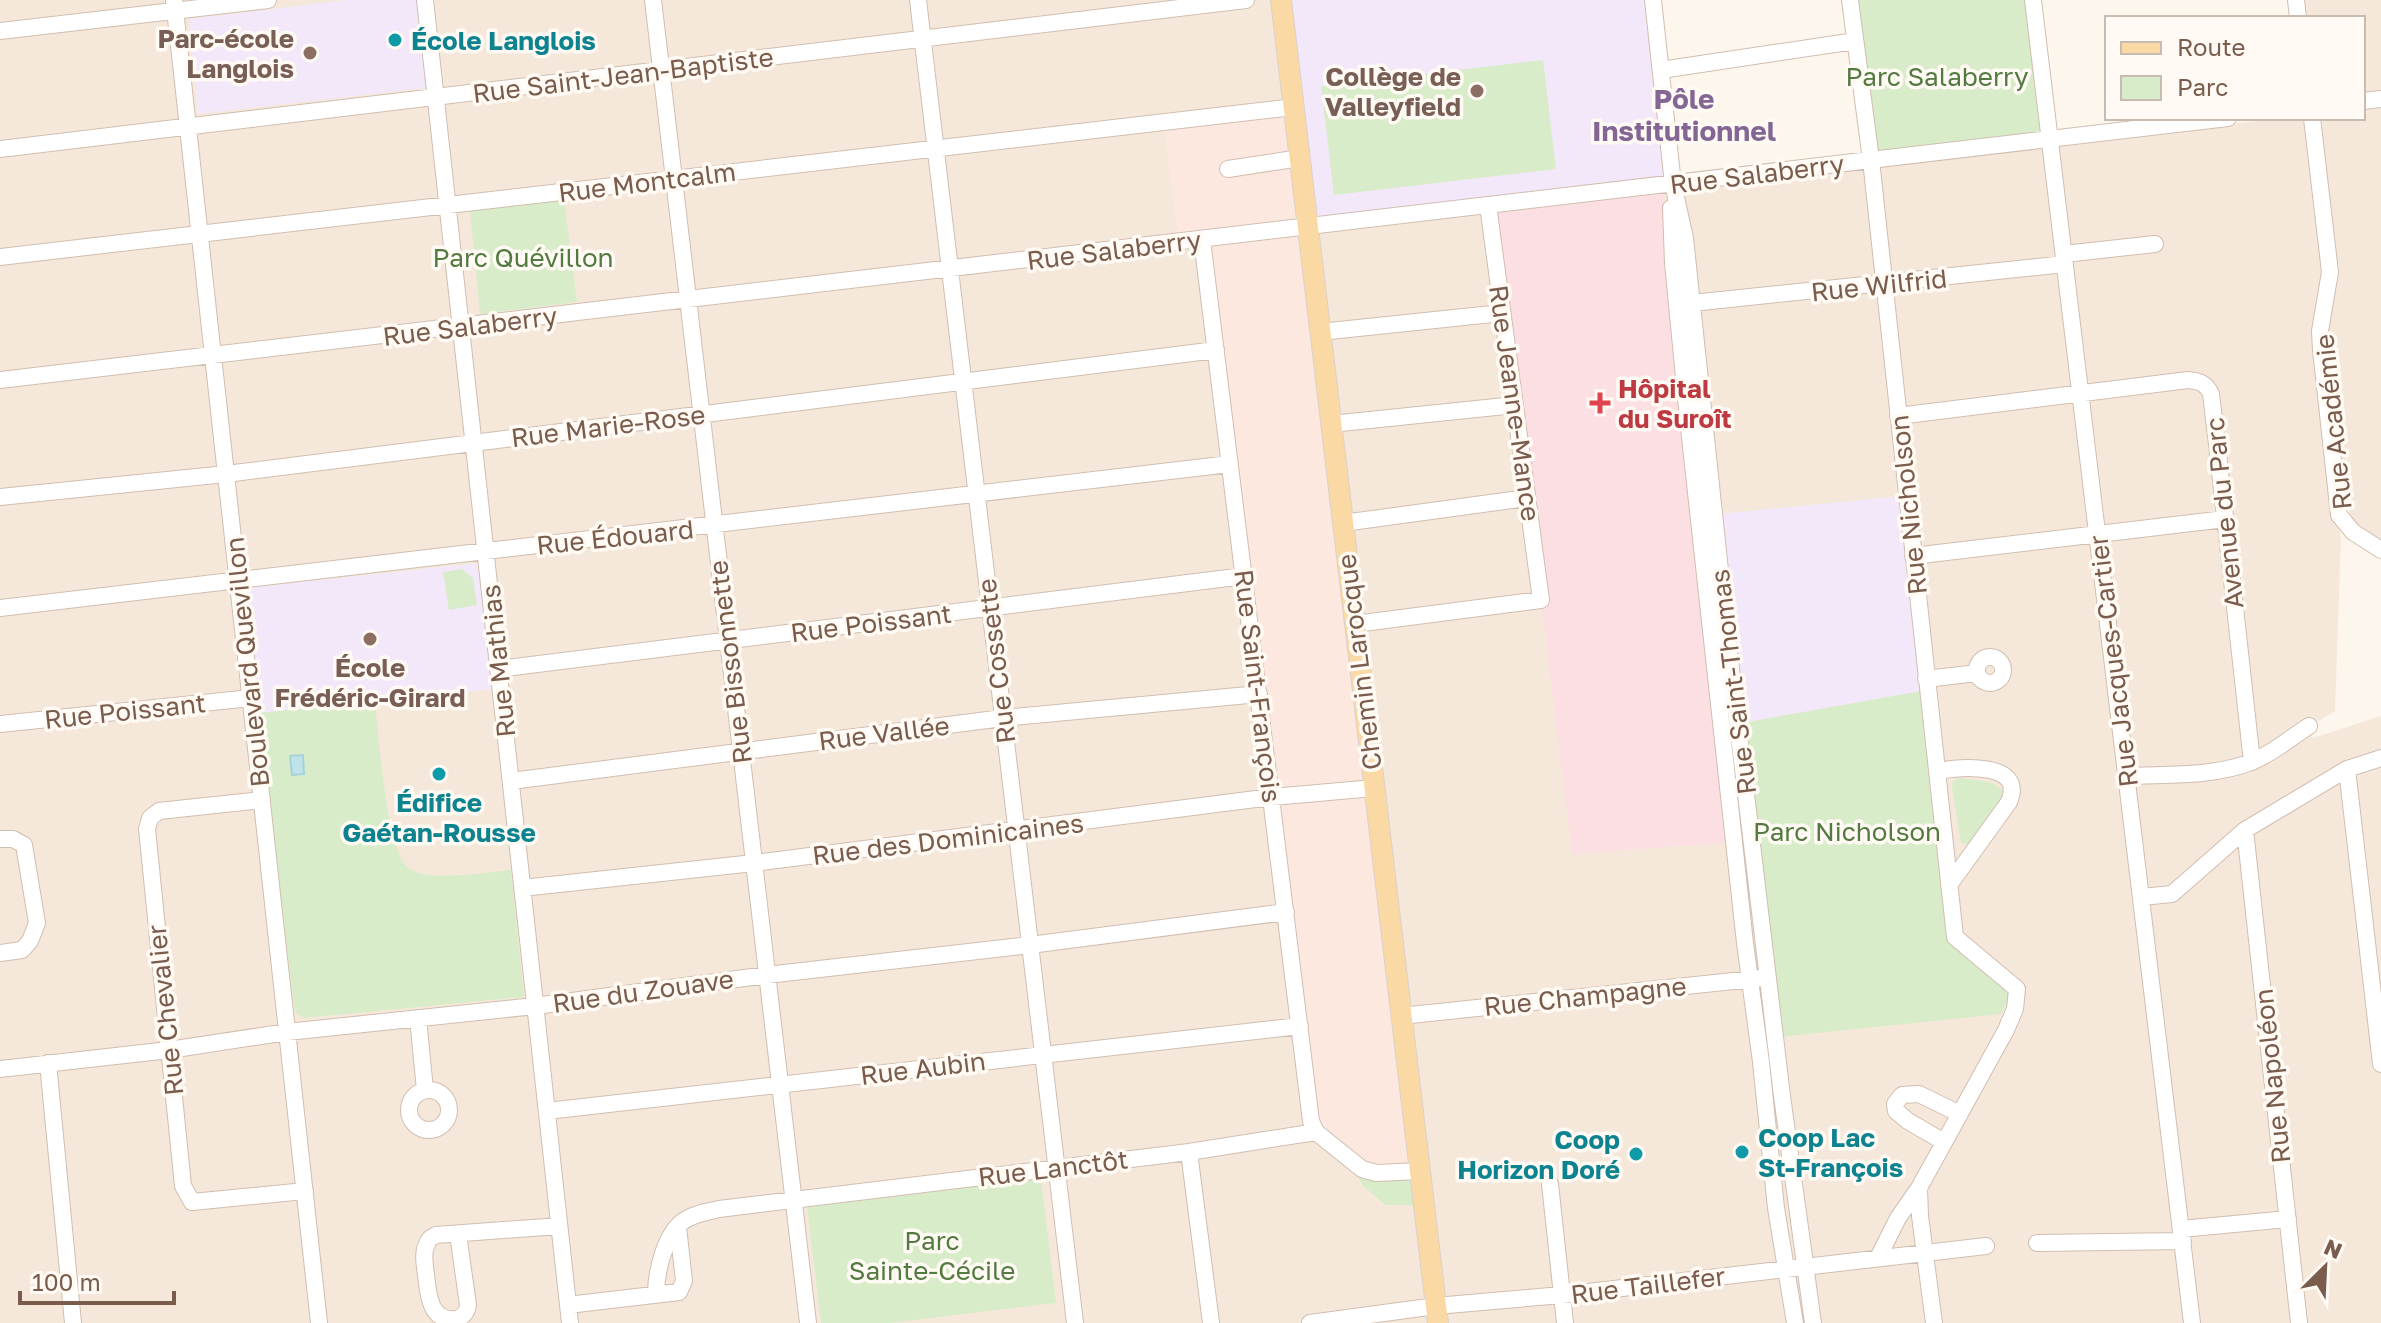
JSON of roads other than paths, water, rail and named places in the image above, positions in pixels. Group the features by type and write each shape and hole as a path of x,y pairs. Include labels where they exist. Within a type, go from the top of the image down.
{"main road":[{"name":"Chemin Larocque","path":"1281,0 1437,1314"}],"street":[{"path":"0,31 175,5 268,0"},
{"name":"Rue Mathias","path":"425,0 570,1323"},
{"name":"Rue Bissonnette","path":"653,0 808,1323"},
{"name":"Rue Cossette","path":"918,0 1075,1323"},
{"name":"Rue Saint-Jean-Baptiste","path":"0,149 1246,0"},
{"name":"Rue Saint-Thomas","path":"1653,0 1673,184 1685,238 1692,303 1730,726 1745,943 1776,1208 1795,1323"},
{"name":"Rue Nicholson","path":"1850,0 1871,160 1953,924 1958,942 2017,989 2015,1009 1960,1114"},
{"name":"Rue Jacques-Cartier","path":"2033,0 2192,1323"},
{"name":"Boulevard Quevillon","path":"175,5 319,1323"},
{"path":"1661,70 1855,41"},
{"name":"Rue Montcalm","path":"0,257 1294,107"},
{"name":"Rue Salaberry","path":"0,380 2212,120"},
{"name":"Rue Académie","path":"2312,120 2330,272 2320,331 2339,515 2353,532 2381,550"},
{"path":"1228,169 1300,158"},
{"name":"Rue Saint-Thomas","path":"1673,184 1674,274 1730,726 1768,977 1813,1323"},
{"name":"Rue Jeanne-Mance","path":"1355,624 1541,600 1488,205"},
{"name":"Rue Saint-François","path":"1202,240 1311,1121 1316,1132"},
{"name":"Rue Wilfrid","path":"1692,303 1884,285 2155,244"},
{"path":"1320,332 1502,313"},
{"name":"Rue Marie-Rose","path":"0,497 226,474 1216,350"},
{"name":"Avenue du Parc","path":"1898,416 2188,380 2208,386 2213,406 2252,762"},
{"path":"1331,424 1515,405"},
{"name":"Rue Édouard","path":"0,608 1230,464"},
{"path":"1343,523 1527,498"},
{"path":"1913,556 2225,519"},
{"name":"Rue Poissant","path":"498,669 1244,576"},
{"path":"1926,679 1977,673"},
{"name":"Rue Vallée","path":"511,781 1003,718 1259,694"},
{"name":"Rue Poissant","path":"0,724 251,698"},
{"path":"2127,776 2217,771 2252,762 2309,726"},
{"path":"2142,897 2172,894 2245,830 2347,769 2381,758"},
{"path":"1938,771 1976,766 1990,769 2003,776 2012,786 2013,793 1949,885"},
{"path":"2347,769 2381,1064"},
{"name":"Rue des Dominicaines","path":"522,888 754,863 1272,797 1374,788"},
{"name":"Rue Chevalier","path":"262,800 159,811 150,818 147,829 183,1186 192,1202 305,1191"},
{"name":"Rue Napoléon","path":"2245,830 2299,1323"},
{"path":"0,839 13,839 24,845 37,923 30,941 22,950 0,953"},
{"name":"Rue du Zouave","path":"0,1069 1286,912"},
{"name":"Rue Champagne","path":"1401,1016 1768,977"},
{"path":"418,1018 425,1090"},
{"name":"Rue Aubin","path":"547,1111 1300,1026"},
{"path":"48,1063 73,1323"},
{"path":"1878,1258 1898,1218 1919,1188 1960,1114 1919,1094 1902,1095 1897,1100 1895,1104 1900,1114 1944,1142"},
{"path":"1316,1132 1362,1169 1376,1173 1420,1171"},
{"name":"Rue Lanctôt","path":"678,1227 691,1216 719,1209 1189,1152 1316,1132"},
{"path":"1189,1152 1211,1323"},
{"path":"1550,1184 1565,1323"},
{"path":"1919,1188 1934,1323"},
{"path":"2037,1243 2182,1235 2288,1219"},
{"path":"458,1234 468,1305 461,1316 447,1320 436,1315 431,1308 424,1252 427,1243 436,1235 559,1226"},
{"path":"656,1294 656,1278 678,1227"},
{"path":"568,1305 679,1292 684,1281 678,1227"},
{"name":"Rue Taillefer","path":"1310,1323 1437,1314 1562,1295 1986,1246"}],"water":[{"path":"303,755 304,774 292,775 290,756"}],"place":[{"name":"École Langlois","path":"395,40"},
{"name":"Parc-école Langlois","path":"310,53"},
{"name":"Collège de Valleyfield","path":"1477,91"},
{"name":"Hôpital du Suroît","path":"1600,403"},
{"name":"École Frédéric-Girard","path":"370,639"},
{"name":"Édifice Gaétan-Rousse","path":"439,774"},
{"name":"Coop Lac St-François","path":"1742,1152"},
{"name":"Coop Horizon Doré","path":"1636,1154"}],"district":[{"name":"Pôle Institutionnel","path":"1684,114"}],"park label":[{"name":"Parc Salaberry","path":"1937,76"},
{"name":"Parc Quévillon","path":"523,257"},
{"name":"Parc Nicholson","path":"1847,831"},
{"name":"Parc Sainte-Cécile","path":"932,1255"}]}
